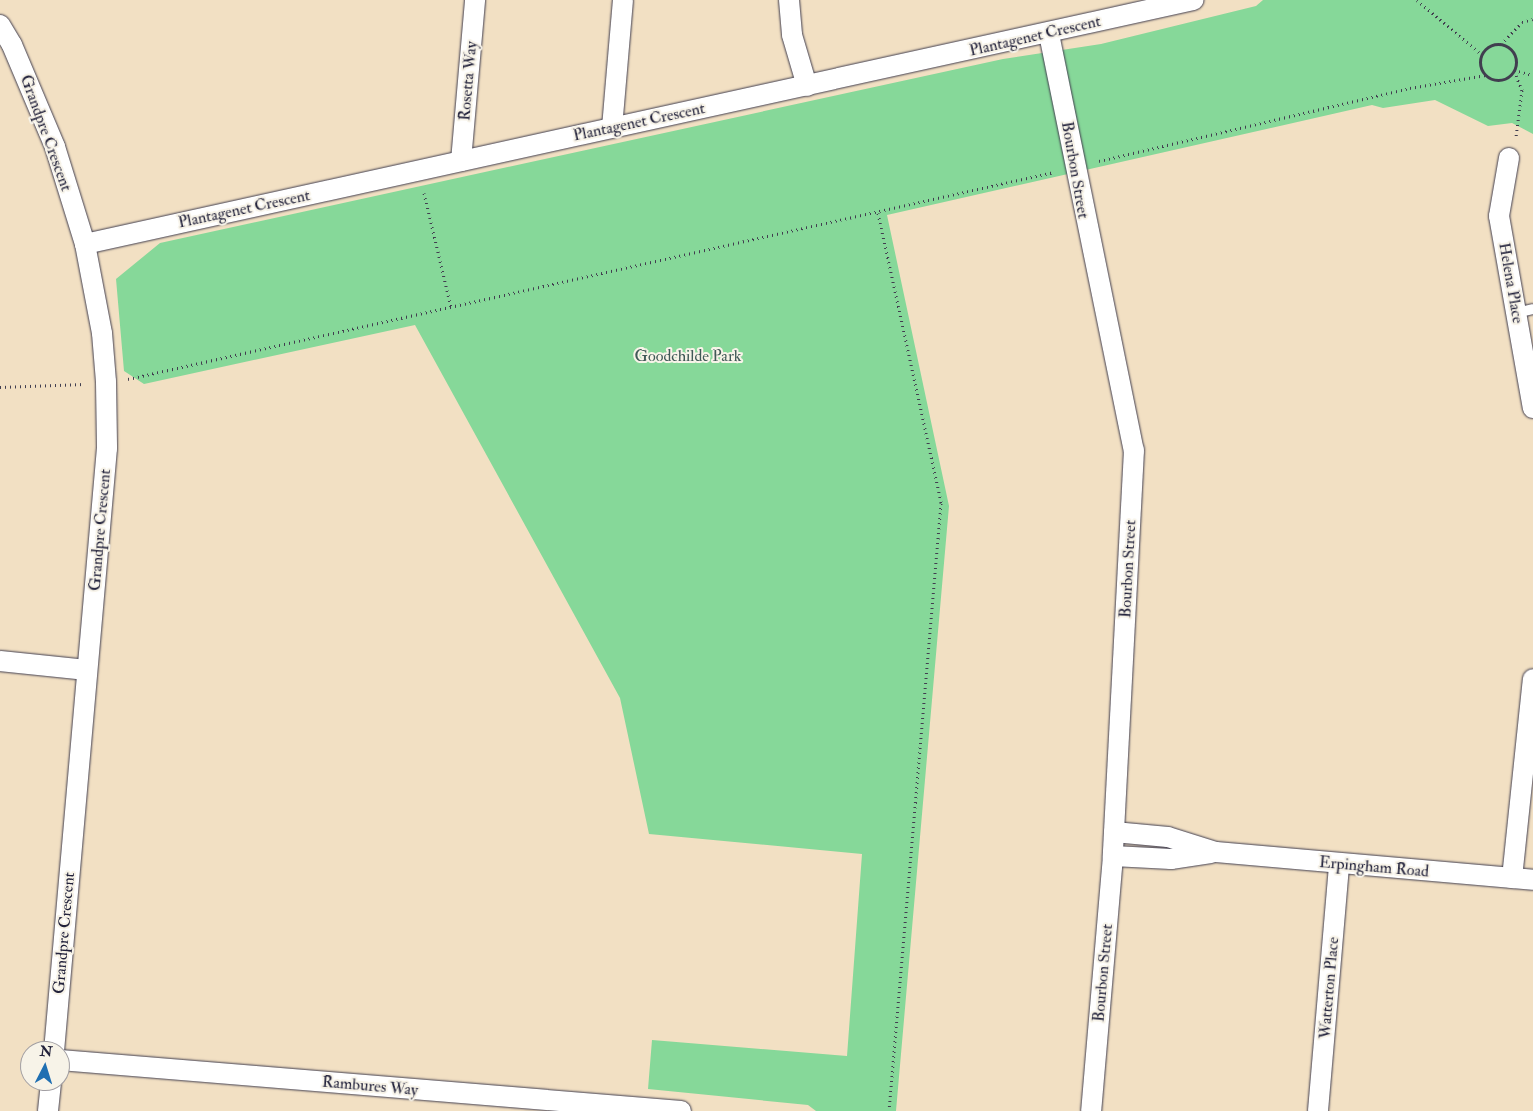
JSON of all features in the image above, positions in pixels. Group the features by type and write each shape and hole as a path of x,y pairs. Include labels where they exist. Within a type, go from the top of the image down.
{"street":[{"name":"Rosetta Way","path":"461,161 475,0"},
{"path":"612,128 623,0"},
{"path":"789,0 792,35 807,86"},
{"name":"Plantagenet Crescent","path":"85,244 1049,34 1193,0"},
{"name":"Grandpre Crescent","path":"0,25 12,45 55,147 85,244 102,333 107,448 55,1041"},
{"name":"Bourbon Street","path":"1049,34 1134,450 1113,856 1091,1111"},
{"name":"Helena Place","path":"1509,158 1499,216 1525,311 1533,408"},
{"path":"0,661 87,670"},
{"path":"1512,878 1533,679"},
{"name":"Erpingham Road","path":"1114,832 1168,837 1216,852 1533,880"},
{"name":"Erpingham Road","path":"1113,856 1171,859 1216,852"},
{"name":"Watterton Place","path":"1318,1111 1340,864"},
{"name":"Rambures Way","path":"70,1061 681,1111"},
{"path":"48,1111 50,1091"}],"path":[{"path":"1417,0 1481,54"},
{"path":"1486,75 1480,66 1481,54 1490,46 1501,44 1522,22 1533,19"},
{"path":"1501,44 1514,54 1514,70 1522,90 1520,125 1509,158"},
{"path":"120,380 878,213 1410,88 1486,75 1501,79 1514,70 1533,75"},
{"path":"419,170 450,307"},
{"path":"878,213 933,456 941,503 889,1111"},
{"path":"0,387 88,384"}],"green space":[{"name":"Goodchilde Park","path":"1263,0 1533,0 1533,134 1512,123 1488,126 1435,100 1383,108 1372,105 887,215 949,506 896,1111 816,1111 808,1105 648,1089 652,1040 847,1056 862,854 649,834 620,698 415,325 144,384 124,371 116,279 160,243 1003,59 1101,44 1256,6"}]}
